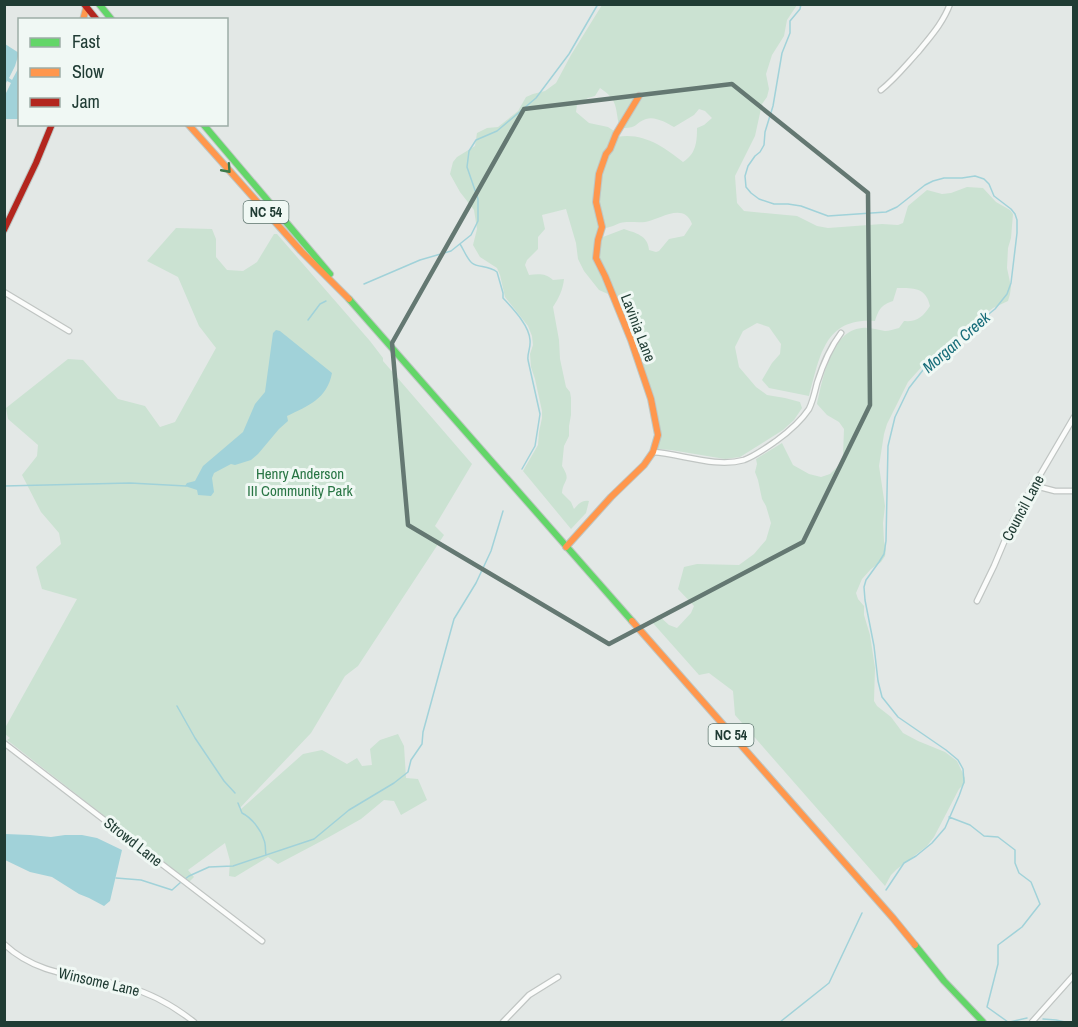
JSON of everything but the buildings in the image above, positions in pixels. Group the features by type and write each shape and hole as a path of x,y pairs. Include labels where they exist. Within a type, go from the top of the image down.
{"main road":[{"path":"99,4 110,18"},
{"path":"86,6 95,18"},
{"name":"Lavinia Lane","path":"639,96 606,154 599,174 596,202 602,227 596,258 631,340 651,399 658,435 653,452"},
{"path":"4,230 51,126"},
{"name":"NC 54","path":"190,126 301,251 346,297 983,1023"},
{"name":"NC 54","path":"205,126 329,273 346,297"},
{"path":"566,547 611,497 644,465 653,452"}],"street":[{"path":"881,90 892,82 938,28 950,4"},
{"path":"4,292 69,332"},
{"path":"653,452 730,462 745,459 762,451 800,420 809,408 831,346 841,333"},
{"name":"Council Lane","path":"977,601 1013,521 1032,485 1074,417"},
{"path":"1032,485 1055,491 1074,491"},
{"name":"Strowd Lane","path":"4,743 262,941"},
{"name":"Winsome Lane","path":"4,944 24,960 49,971 147,993 194,1023"},
{"path":"1032,1023 1074,975"},
{"path":"503,1023 529,995 558,977"}],"highlighted area":[{"path":"732,84 868,193 870,405 803,542 609,644 408,525 392,343 524,109"}],"green space":[{"path":"602,5 797,5 787,20 784,36 772,55 766,74 769,89 767,97 762,104 755,136 735,176 737,203 744,211 797,216 817,226 828,228 898,225 903,223 908,206 927,190 942,194 967,187 983,188 996,202 1013,214 1008,248 1007,268 1011,287 1008,301 985,314 976,329 965,332 927,361 908,382 884,434 879,466 885,506 883,523 885,556 862,579 856,593 864,606 864,615 870,635 875,668 874,701 891,717 903,733 945,752 957,761 965,778 965,783 959,789 934,837 927,846 891,875 885,886 735,715 733,691 709,673 699,675 652,622 658,615 669,625 677,628 691,613 694,606 678,589 684,567 697,564 739,565 754,554 766,540 771,523 755,472 756,459 782,443 793,465 809,474 821,477 830,474 839,465 843,455 844,429 817,404 825,370 835,347 842,338 851,331 862,328 885,331 899,328 904,321 913,321 922,316 930,306 922,292 897,288 893,301 881,308 875,321 858,321 835,333 821,354 809,396 769,388 762,380 780,354 781,344 769,327 757,323 743,331 735,347 739,367 756,387 767,395 800,402 802,408 794,420 783,430 740,457 725,459 656,449 661,435 655,399 617,296 598,258 600,242 603,237 624,229 640,235 646,241 649,250 656,252 669,239 684,236 692,224 688,217 677,213 645,222 623,222 603,227 598,203 602,183 601,174 617,137 636,137 653,142 683,162 691,155 695,147 697,128 712,118 699,109 694,115 674,127 661,120 650,118 631,127 623,128 643,97 638,94 619,125 613,100 600,88 595,96 577,105 576,112 589,123 608,127 614,131 597,173 593,202 600,226 593,259 608,294 599,290 578,259 566,209 542,215 545,229 538,237 538,249 525,265 529,275 545,275 553,280 564,279 553,307 560,359 566,387 571,398 569,436 564,446 562,466 567,478 562,493 574,509 582,502 589,501 586,513 571,529 523,471 538,445 542,418 531,367 532,336 528,326 505,297 497,268 480,257 473,245 477,229 474,210 450,174 457,157 475,146 477,133 487,128 498,127 518,111 526,97 545,91 556,83"},
{"name":"Henry Anderson III Community Park","path":"176,228 212,229 216,239 216,257 227,270 243,271 257,262 274,234 277,234 472,464 435,526 444,535 358,666 345,676 311,733 239,809 303,754 322,750 347,764 357,758 362,766 372,765 370,749 380,740 398,734 404,746 406,778 418,779 427,800 401,815 394,801 384,800 361,819 278,864 268,857 235,877 229,876 230,861 225,843 188,870 194,877 189,882 7,740 10,738 5,734 5,728 77,599 42,589 36,567 61,544 59,533 41,512 22,475 37,456 38,445 8,419 6,408 68,359 83,360 118,399 145,406 160,427 175,422 216,348 199,326 178,277 147,261"}],"water":[{"path":"5,44 18,52 9,78 12,80 18,69 18,119 5,119 5,95 11,83 7,81 5,85"},
{"path":"276,330 332,373 326,389 316,400 287,416 288,421 251,460 231,464 214,473 212,478 214,492 211,496 198,495 197,490 185,486 195,481 203,466 243,432 255,404 265,392 273,333"},
{"path":"5,834 51,837 82,835 97,838 122,850 110,901 104,906 52,877 30,872 5,860"}],"waterway":[{"path":"364,284 420,260 451,251 471,235 478,221 478,199 467,167 469,151 476,140 497,131 536,98 569,54 598,4"},
{"name":"Morgan Creek","path":"801,4 800,9 790,21 790,33 782,53 764,145 748,166 745,176 746,187 751,193 759,199 774,204 801,206 828,216 886,212 897,207 933,181 975,176 984,179 989,184 994,196 1011,209 1017,220 1011,283 1007,294 995,309 923,370 909,388 895,417 888,446 884,554 866,580 864,587 878,681 882,697 898,717 958,760 963,769 964,782 945,828 932,843 904,863 886,890"},
{"path":"460,244 472,263 497,272 503,298 520,318 529,334 528,360 540,414 535,446 522,469"},
{"path":"308,320 320,304 326,301"},
{"path":"4,486 130,483 186,486"},
{"path":"185,879 209,867 233,866 314,839 349,810 408,772 411,760 422,744 423,732 454,619 476,583 491,551 503,511"},
{"path":"177,706 195,738 224,781 235,793"},
{"path":"238,803 242,813 253,821 261,832 266,855"},
{"path":"949,817 970,825 984,836 998,837 1015,850 1015,863 1019,873 1031,882 1040,904 1022,927 998,945 998,964 987,1007 1008,1022"},
{"path":"116,878 141,880 172,890 181,882"},
{"name":"Morgan Creek","path":"780,1022 829,983 862,913"},
{"path":"1010,1022 1027,1018"},
{"path":"1043,1019 1065,1022"}],"traffic: fast":[{"path":"99,4 110,18"},
{"path":"205,126 330,274"},
{"path":"349,299 632,621"},
{"path":"915,945 944,981 983,1022"}],"traffic: slow":[{"path":"84,18 87,5"},
{"path":"566,547 611,497 644,465 653,452 658,435 651,399 631,340 596,258 602,227 596,202 599,174 616,134 639,96"},
{"path":"190,126 301,251 349,299"},
{"path":"632,621 915,945"}],"traffic: jam":[{"path":"84,4 95,18"},
{"path":"4,230 51,126"}]}
